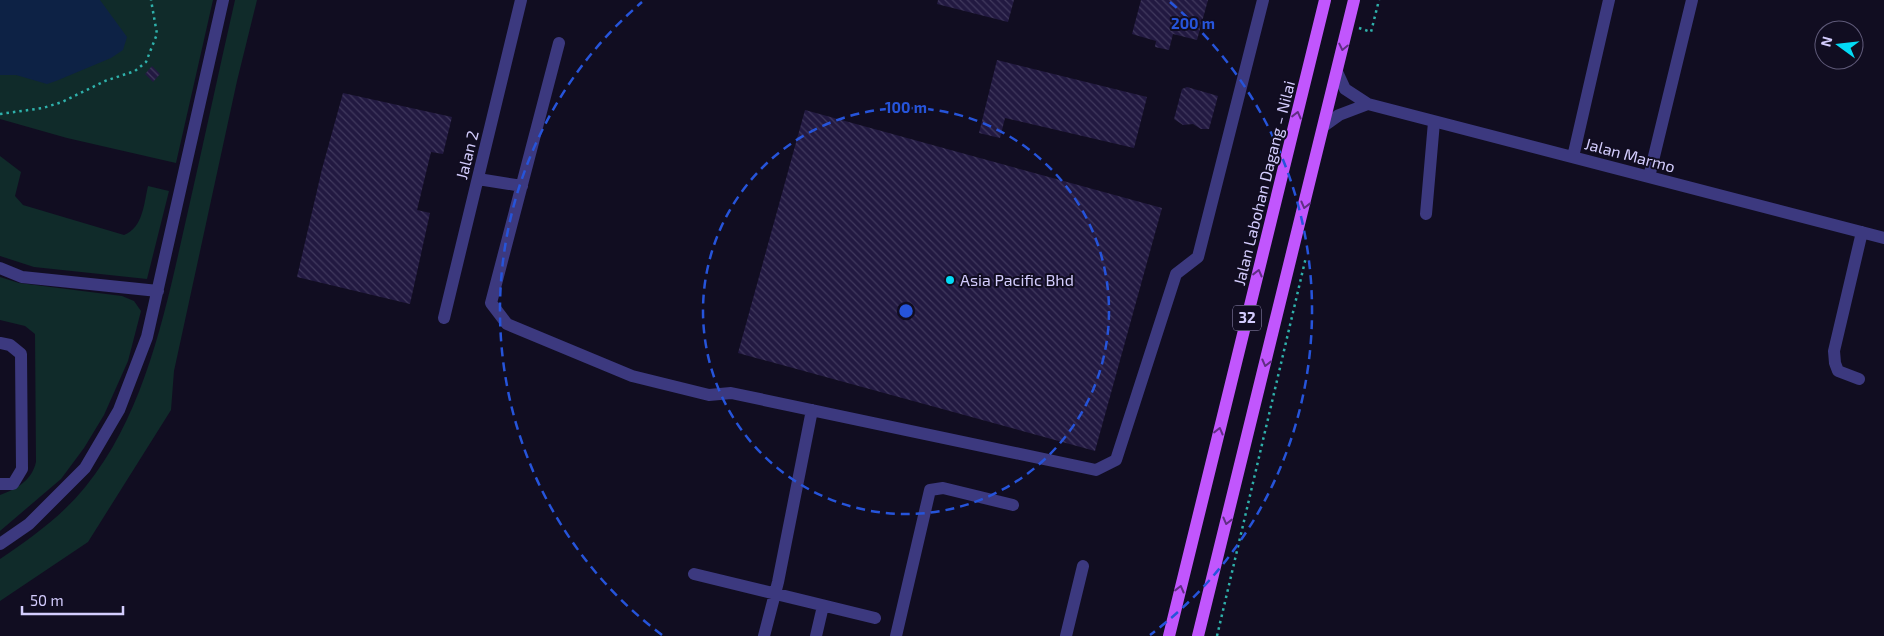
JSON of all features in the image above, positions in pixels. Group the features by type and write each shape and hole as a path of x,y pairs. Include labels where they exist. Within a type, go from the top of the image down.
{"main road":[{"name":"Jalan Labohan Dagang ‒ Nilai","path":"1169,636 1326,0"},
{"name":"32","path":"1198,636 1338,74 1354,0"}],"street":[{"path":"0,544 29,524 85,468 119,410 147,337 223,0"},
{"name":"Jalan 2","path":"444,318 521,0"},
{"path":"559,43 492,302 508,324 632,376 709,395 731,393 1096,470 1116,460 1176,274 1198,258 1263,0"},
{"path":"1573,157 1609,0"},
{"path":"1649,177 1692,0"},
{"name":"Jalan Marmo","path":"1338,74 1345,89 1368,104 1884,238"},
{"path":"1325,125 1339,115 1368,104"},
{"path":"1426,214 1434,122"},
{"path":"478,179 522,186"},
{"path":"1859,379 1838,371 1834,351 1862,232"},
{"path":"0,268 22,277 158,291"},
{"path":"0,343 10,345 21,354 22,470 13,484 0,484"},
{"path":"764,636 775,595 812,410"},
{"path":"896,636 930,490 943,488 1013,505"},
{"path":"1066,636 1083,566"},
{"path":"694,574 875,618"},
{"path":"816,636 823,606"}],"path":[{"path":"0,114 43,108 62,102 105,82 135,71 146,62 158,34 152,0"},
{"path":"1371,32 1380,0"},
{"path":"1357,37 1362,19"},
{"path":"1217,636 1307,250"}],"green space":[{"path":"0,0 213,0 176,163 67,138 0,119"},
{"path":"235,0 257,0 237,81 174,371 171,410 88,542 0,601 0,559 35,535 77,497 107,456 125,424 140,390 163,319"},
{"path":"0,156 21,172 15,196 23,205 124,235 130,232 139,221 148,186 169,191 147,279 34,267 0,256"},
{"path":"0,277 19,283 122,296 134,301 141,311 128,361 104,415 84,448 61,479 0,531 0,495 23,483 31,474 36,462 35,334 25,326 0,320"}],"water":[{"path":"0,0 100,0 127,37 123,50 111,58 47,84 16,75 0,75"}],"building":[{"path":"938,0 1014,0 1008,22 937,4"},
{"path":"1141,0 1208,0 1197,40 1173,34 1169,50 1155,47 1156,41 1132,34"},
{"path":"997,60 1147,97 1134,148 1005,118 1000,138 979,133"},
{"path":"152,66 160,74 153,82 145,74"},
{"path":"1187,87 1218,96 1209,129 1201,129 1193,124 1183,125 1174,119 1182,89"},
{"path":"343,93 452,117 443,154 431,152 417,210 430,213 410,304 297,277 322,169"},
{"name":"Asia Pacific Bhd","path":"805,110 1162,208 1095,451 738,353"}],"place":[{"name":"Asia Pacific Bhd","path":"950,280"}]}
